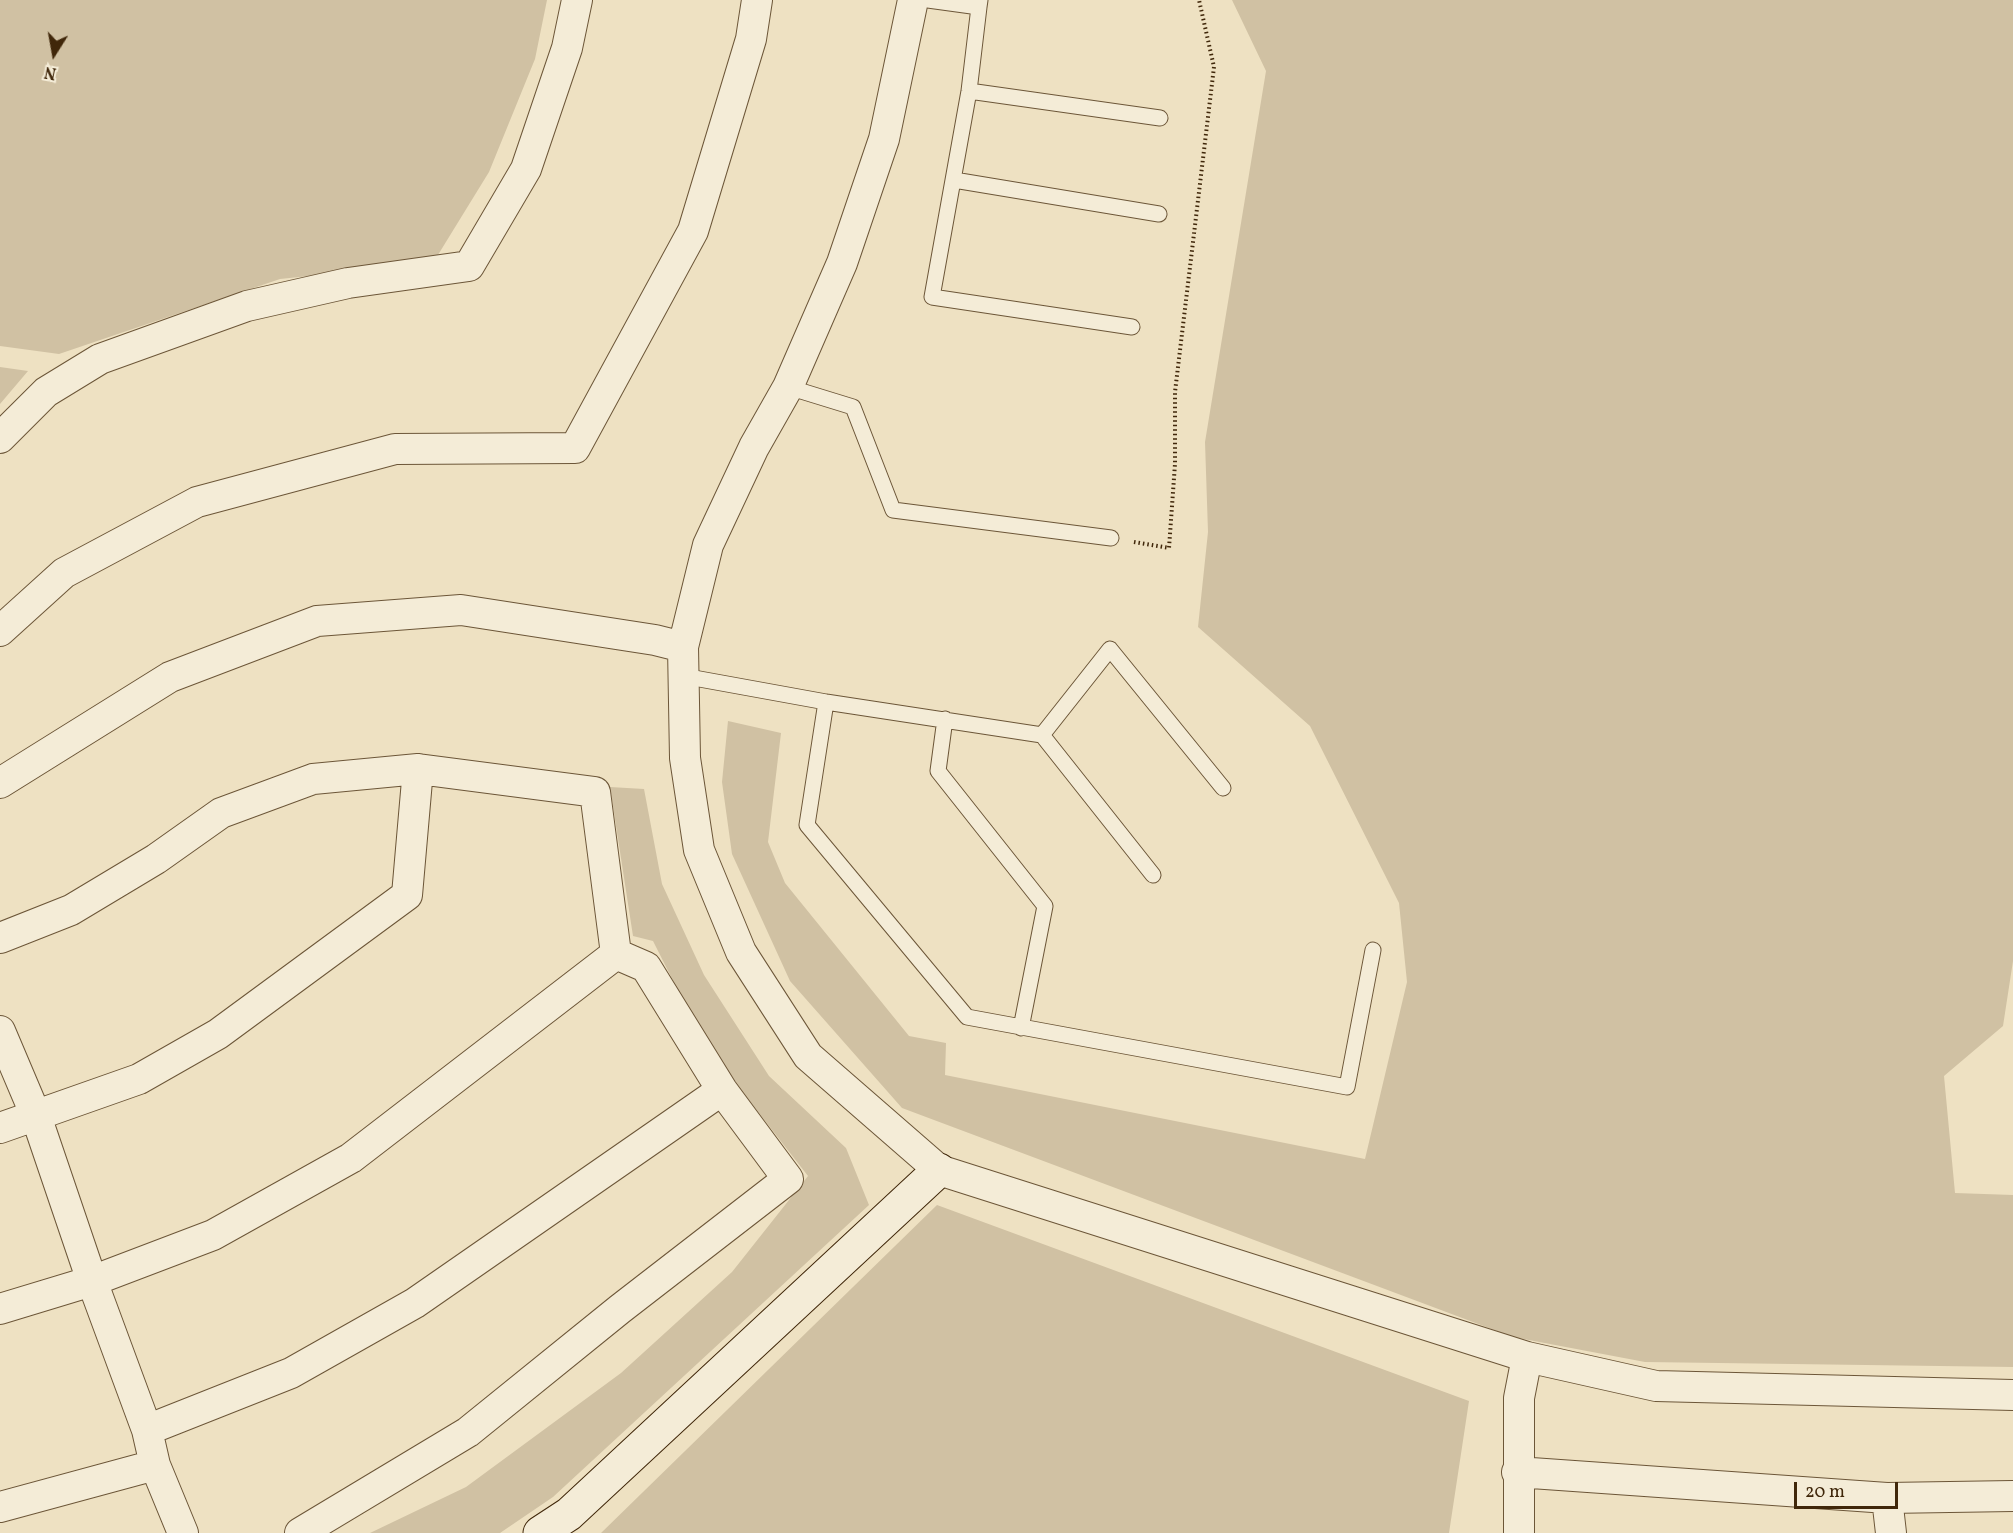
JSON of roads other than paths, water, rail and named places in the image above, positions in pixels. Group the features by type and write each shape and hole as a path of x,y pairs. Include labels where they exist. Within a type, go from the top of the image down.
{"street":[{"path":"0,438 46,392 100,358 247,306 348,283 470,266 526,169 567,48 577,0"},
{"path":"0,631 64,573 197,502 395,449 575,448 693,231 751,39 757,0"},
{"path":"913,0 885,139 842,263 788,387 754,447 708,546 682,647 685,758 699,850 741,952 808,1056 939,1170 1527,1357 1656,1386 2013,1395"},
{"path":"0,783 170,677 317,621 461,609 655,640 682,647"},
{"path":"0,1128 139,1079 218,1034 407,895 418,769"},
{"path":"0,938 71,910 156,860 221,813 313,779 418,769 595,792 616,954"},
{"path":"300,1533 468,1432 620,1309 789,1179 723,1090 646,966 616,954"},
{"path":"0,1309 92,1281 213,1235 351,1158 616,954"},
{"path":"0,1031 36,1116 92,1281 147,1430 155,1465 183,1533"},
{"path":"147,1430 291,1373 415,1303 723,1090"},
{"path":"540,1533 568,1514 939,1170"},
{"path":"1519,1533 1517,1472 1519,1398 1527,1357"},
{"path":"0,1507 155,1465"},
{"path":"1517,1472 1887,1498 2013,1496"},
{"path":"1887,1498 1891,1533"}],"lane":[{"path":"928,0 979,4 969,91 932,297 1132,327"},
{"path":"969,91 1160,118"},
{"path":"954,180 1159,214"},
{"path":"788,387 853,407 893,510 1111,538"},
{"path":"1042,735 1110,649 1223,788"},
{"path":"683,676 826,702 1042,735 1153,875"},
{"path":"826,702 807,825 967,1017 1347,1087 1373,950"},
{"path":"945,719 938,771 1045,906 1021,1028"}]}
